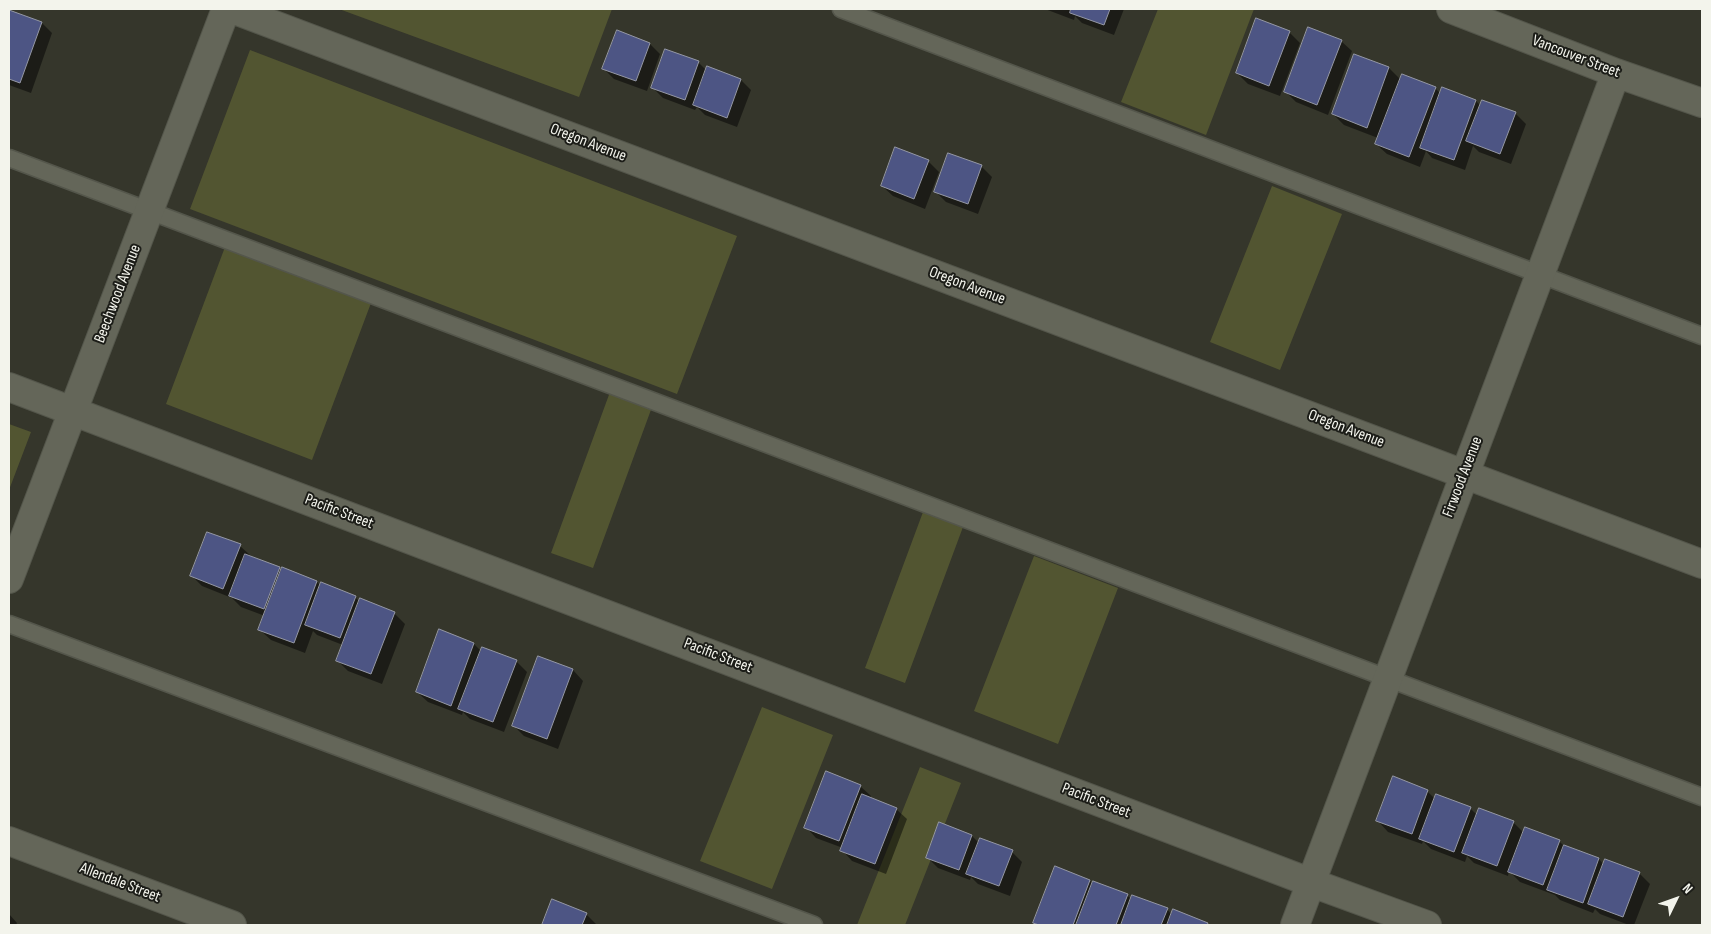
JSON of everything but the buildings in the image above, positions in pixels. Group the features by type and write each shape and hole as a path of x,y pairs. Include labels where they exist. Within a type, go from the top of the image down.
{"street":[{"name":"Beechwood Avenue","path":"9,579 226,9"},
{"name":"Oregon Avenue","path":"232,9 1702,564"},
{"name":"Vancouver Street","path":"1451,9 1616,73 1702,103"},
{"name":"Firwood Avenue","path":"1295,925 1616,73"},
{"name":"Pacific Street","path":"9,387 1312,883 1427,925"},
{"name":"Allendale Street","path":"9,841 232,925"}],"lane":[{"path":"841,9 1702,336"},
{"path":"9,158 1702,797"},
{"path":"9,624 814,925"}],"green space":[{"path":"339,9 612,9 579,97"},
{"path":"1158,9 1254,9 1206,135 1121,102"},
{"path":"250,50 737,236 677,394 190,209"},
{"path":"1272,186 1342,214 1280,370 1210,342"},
{"path":"225,247 371,303 312,460 166,404"},
{"path":"610,392 652,407 593,568 551,553"},
{"path":"9,424 31,432 9,490"},
{"path":"923,512 963,527 905,683 865,668"},
{"path":"1034,556 1118,588 1058,744 974,711"},
{"path":"762,707 833,735 772,889 700,861"},
{"path":"920,767 961,783 905,925 857,925"}]}
